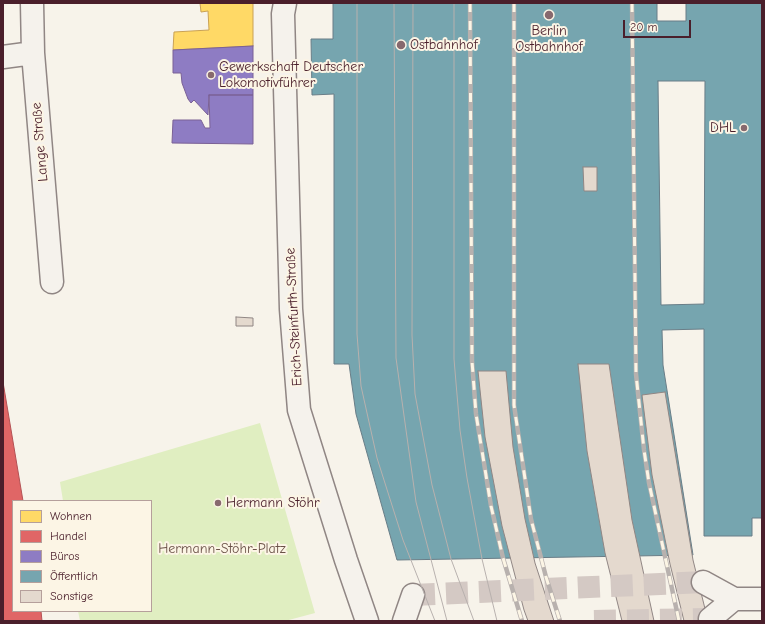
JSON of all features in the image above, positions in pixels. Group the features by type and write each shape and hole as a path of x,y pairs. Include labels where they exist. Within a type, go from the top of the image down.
{"street":[{"name":"Lange Straße","path":"32,3 33,53 52,282"},
{"name":"Erich-Steinfurth-Straße","path":"285,3 283,14 291,309 299,410 346,560 367,621"},
{"path":"3,57 33,53"},
{"path":"703,582 734,598 762,599"},
{"path":"404,621 413,595"},
{"path":"710,619 734,598"}],"green space":[{"name":"Hermann-Stöhr-Platz","path":"260,423 315,613 285,621 80,621 78,612 152,612 152,500 63,500 60,482"}],"building: Wohnen":[{"path":"200,3 253,3 253,46 173,50 174,32 209,30 208,11 201,12"}],"building: Handel":[{"path":"3,382 23,500 12,500 12,612 41,612 42,621 3,621"}],"building: Büros":[{"path":"253,46 253,95 209,95 208,115 194,100 191,103 188,99 182,83 181,73 173,73 173,50"},
{"path":"209,95 253,95 253,144 172,143 173,120 201,120 205,128 210,128"}],"building: Öffentlich":[{"name":"Berlin Ostbahnhof","path":"333,3 657,3 657,21 686,21 686,3 762,3 762,518 752,518 752,536 704,536 704,329 662,330 663,365 693,555 397,560 356,414 349,364 334,364 334,94 312,95 311,39 333,39","holes":["658,81 705,81 704,304 661,305"]}],"building: Sonstige":[{"path":"583,167 597,167 597,191 584,191"},
{"path":"236,317 253,318 253,326 236,326"},
{"path":"578,364 609,364 632,520 654,621 622,621 605,553 587,451"},
{"path":"478,371 506,371 513,447 525,519 535,563 554,621 528,621 524,610 502,526 485,437"},
{"path":"665,392 693,560 708,621 684,621 670,564 652,475 642,395"}],"tunnel":[{"path":"413,595 703,582"},
{"path":"594,621 710,619"}],"tram line":[{"path":"357,3 357,334 361,386 377,458 403,540 435,621"},
{"path":"394,3 396,358 416,502 447,621"},
{"path":"413,3 412,335 415,394 432,485 451,559 474,621"},
{"path":"454,3 454,359 460,430 467,478 482,559 497,621"}],"railway":[{"path":"470,3 472,361 476,414 491,506 503,558 522,621"},
{"path":"514,3 514,405 531,519 546,577 560,621"},
{"path":"632,3 636,374 649,483 679,621"}],"place":[{"name":"Berlin Ostbahnhof","path":"549,15"},
{"name":"Ostbahnhof","path":"401,45"},
{"name":"Gewerkschaft Deutscher Lokomotivführer","path":"211,75"},
{"name":"DHL","path":"744,128"},
{"name":"Hermann Stöhr","path":"218,503"}]}
